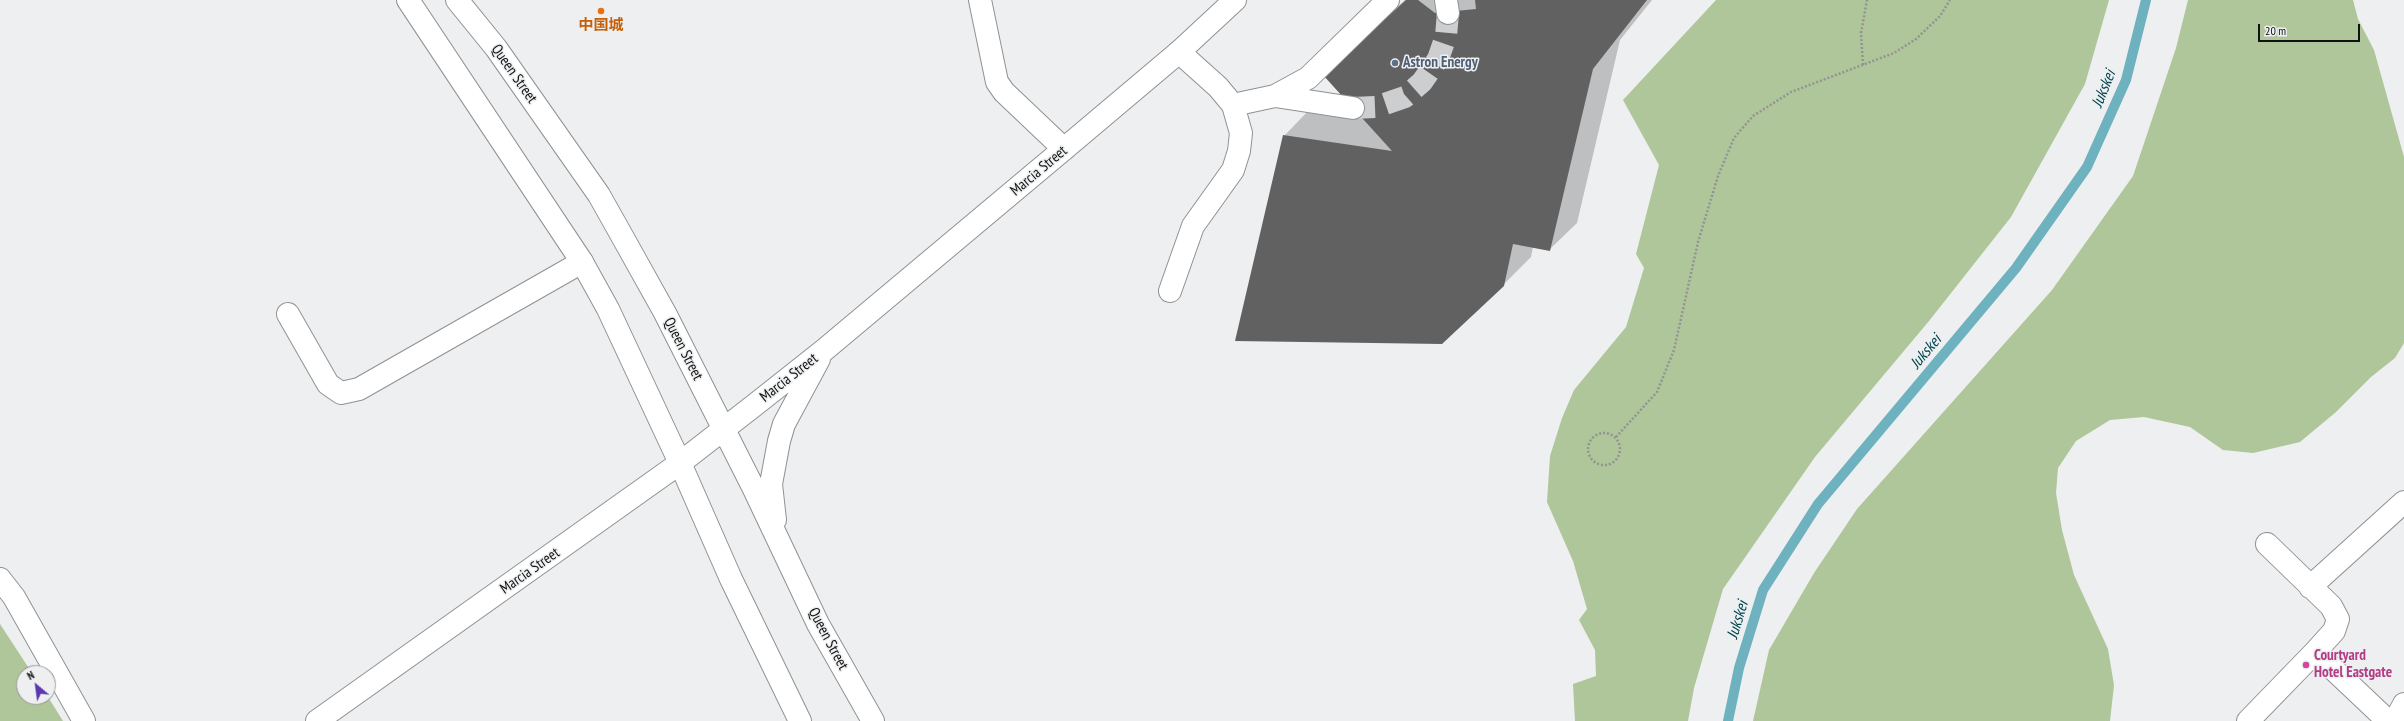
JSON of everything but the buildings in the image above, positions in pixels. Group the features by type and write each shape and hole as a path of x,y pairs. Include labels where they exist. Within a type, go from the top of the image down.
{"main road":[{"path":"408,0 582,262 608,309 680,463 734,586 800,721"},
{"name":"Queen Street","path":"457,0 496,48 599,195 665,313 777,535 818,624 873,721"},
{"path":"980,0 997,82 1004,92 1064,149"},
{"name":"Marcia Street","path":"317,721 680,463 823,351 1179,52 1235,0"},
{"path":"1233,105 1275,96 1308,78 1388,0"},
{"path":"1170,291 1193,226 1233,170 1239,151 1241,134 1233,105 1218,87 1179,52"},
{"path":"1275,96 1353,108"},
{"path":"288,314 328,384 341,393 359,389 582,262"},
{"path":"777,535 771,484 776,452 784,424 823,351"},
{"path":"2310,587 2404,502"},
{"path":"2248,721 2316,652 2334,631 2338,619 2331,606 2267,544"},
{"path":"0,579 14,598 84,721"},
{"path":"2316,652 2388,721"},
{"path":"2395,721 2404,704"}],"path":[{"path":"1863,65 1861,33 1867,0"},
{"path":"1616,437 1657,392 1674,350 1698,242 1718,176 1734,138 1753,116 1791,92 1894,53 1916,39 1940,16 1950,0"},
{"path":"1601,432 1607,432 1616,437 1619,442 1620,452 1615,462 1605,465 1591,459 1588,449 1591,438 1601,432"}],"green space":[{"path":"1716,0 2109,0 2085,84 2011,217 1929,321 1815,457 1723,589 1694,688 1688,721 1575,721 1573,684 1596,676 1595,650 1579,620 1587,609 1573,561 1547,502 1550,456 1562,418 1574,390 1626,327 1644,268 1636,254 1659,165 1623,100"},
{"path":"2188,0 2353,0 2358,19 2374,50 2404,157 2404,343 2395,358 2371,377 2336,412 2300,442 2253,453 2223,450 2190,427 2144,417 2110,420 2076,441 2058,468 2056,493 2062,530 2074,575 2108,649 2114,685 2110,721 1753,721 1769,650 1814,573 1857,509 2052,290 2133,176 2176,48"},
{"path":"0,624 27,665 16,665 16,705 53,705 63,721 0,721"}],"waterway":[{"name":"Jukskei","path":"1728,721 1739,668 1763,590 1818,504 2016,268 2087,167 2126,80 2146,0"}],"tunnel":[{"path":"1353,108 1376,107 1405,97 1422,82 1438,59 1446,36 1448,13"}],"place":[{"name":"中国城","path":"601,11"},
{"name":"Astron Energy","path":"1395,63"},
{"name":"Courtyard Hotel Eastgate","path":"2306,665"}]}
